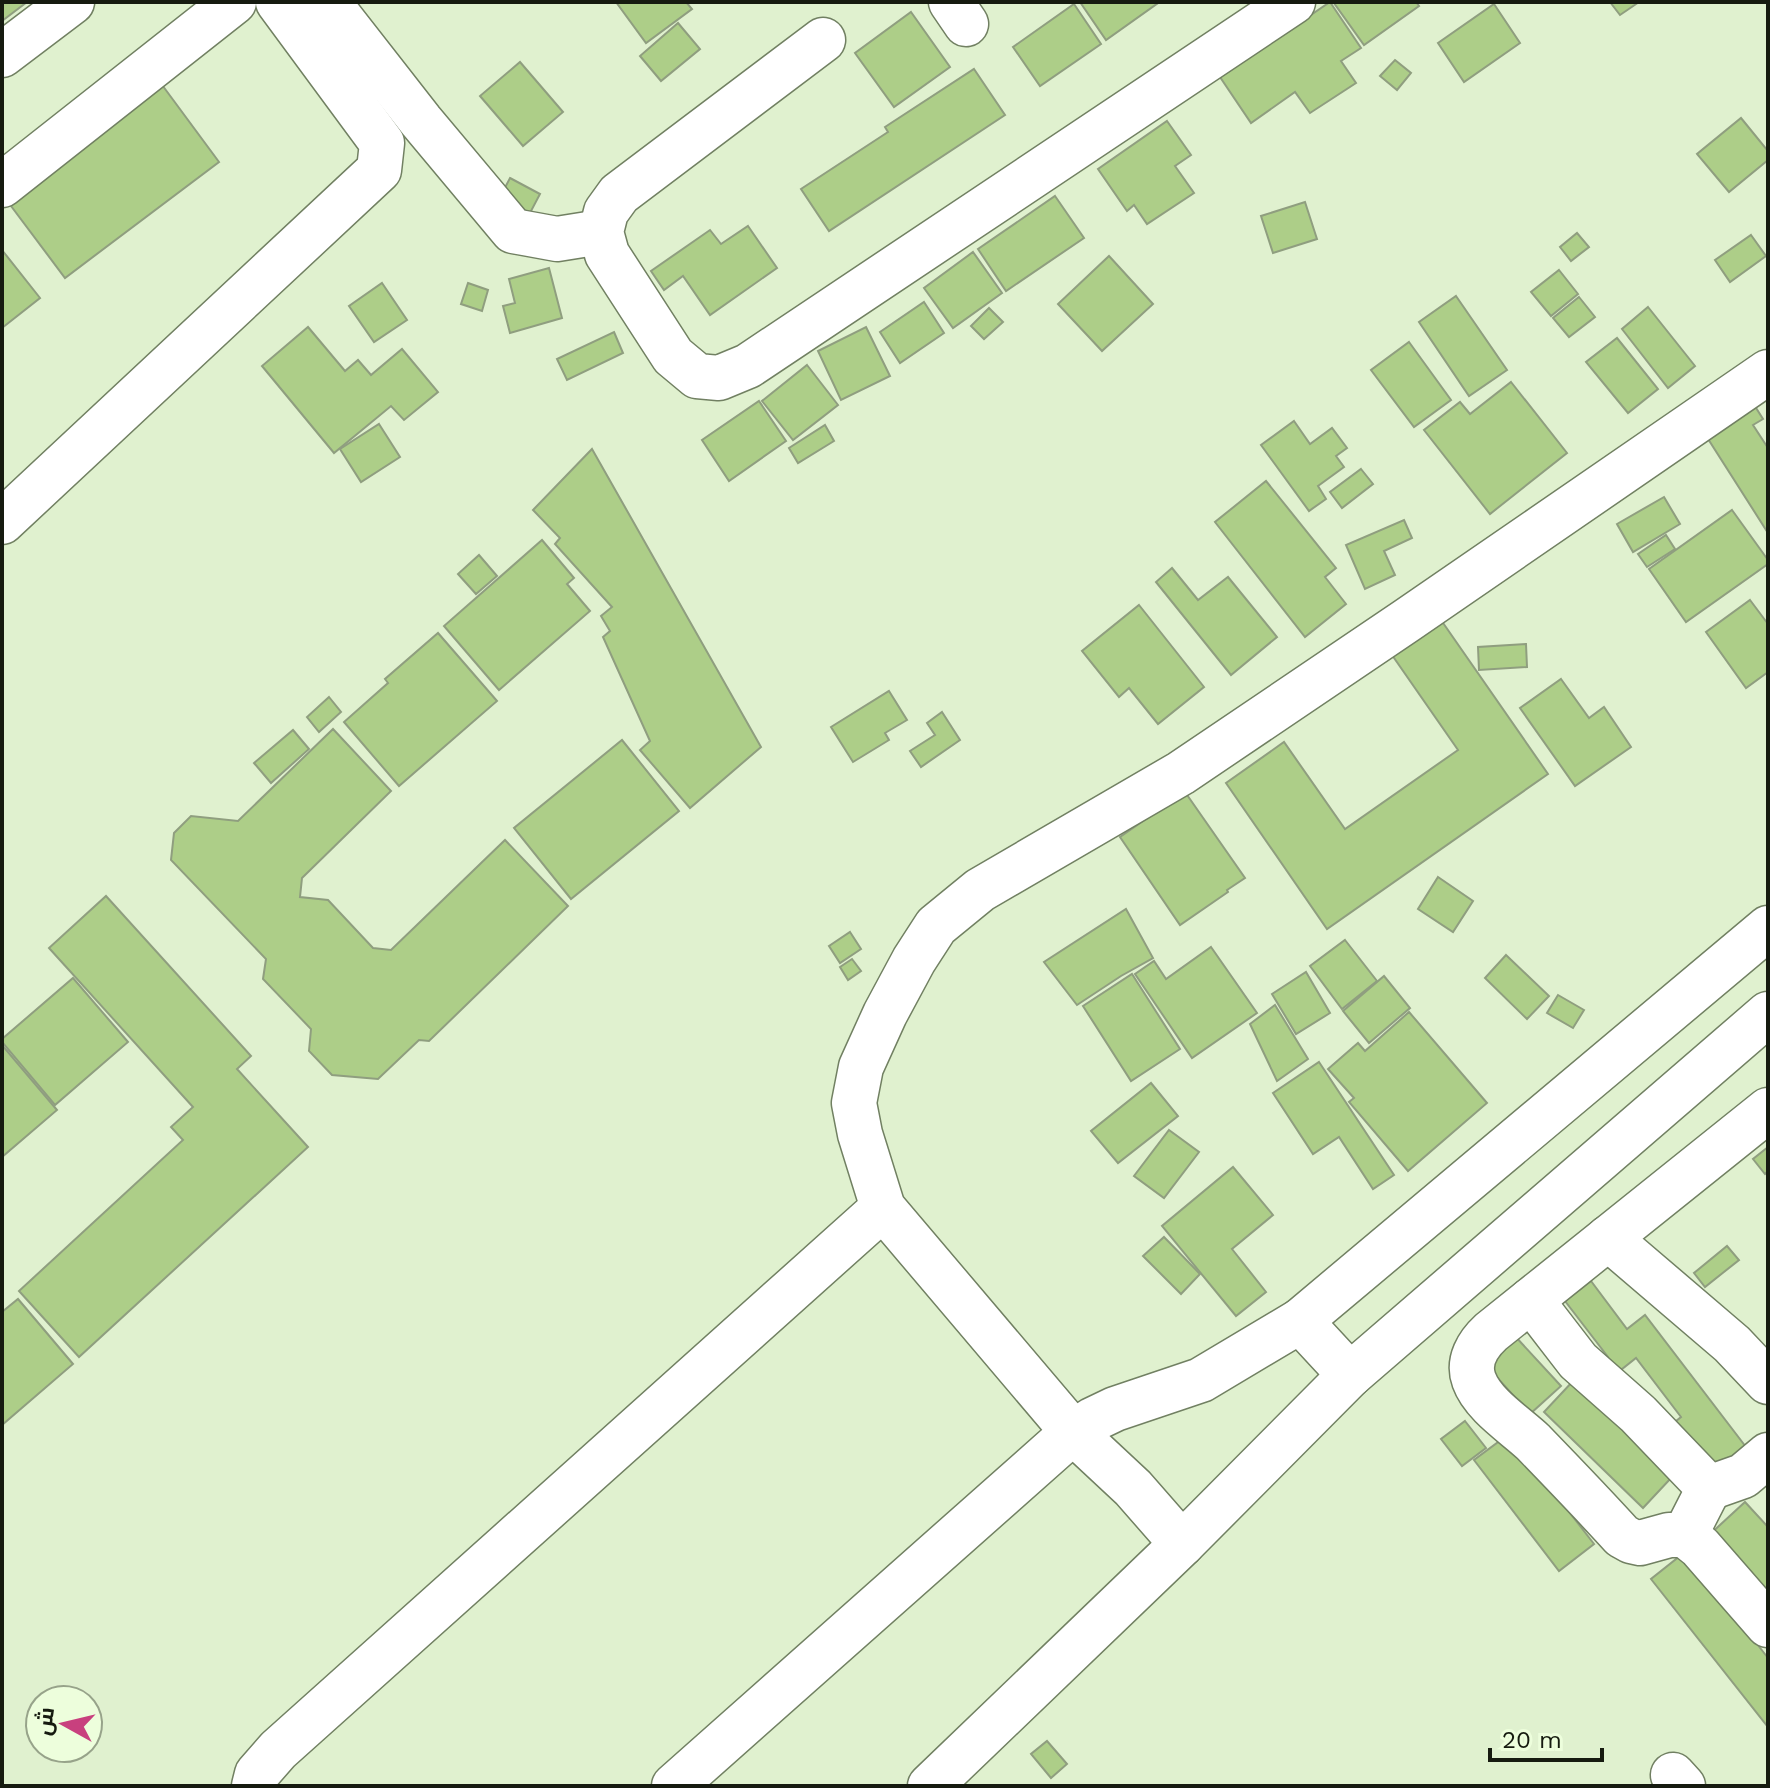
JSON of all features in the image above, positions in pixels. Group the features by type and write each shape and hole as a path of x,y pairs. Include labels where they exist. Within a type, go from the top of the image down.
{"street":[{"path":"2,55 72,2"},
{"path":"2,185 234,2"},
{"path":"2,522 379,170 382,143 278,2"},
{"path":"328,2 421,121 513,231 557,239 601,232"},
{"path":"823,40 619,194 606,212 601,232 607,254 673,356 697,376 719,378 748,366 1293,2"},
{"path":"1182,1544 1133,1488 1073,1432 883,1208 860,1134 854,1103 861,1067 885,1014 936,926 980,890 1181,773 1768,372"},
{"path":"674,1786 1073,1432 1115,1409 1201,1380 1300,1321 1768,928"},
{"path":"932,1785 1182,1544 1350,1375 1762,1031 1703,983"},
{"path":"1768,1110 1491,1332 1473,1357 1473,1378 1480,1391 1561,1470 1622,1536 1640,1543 1669,1535 1685,1535 1700,1547 1768,1625"},
{"path":"254,1786 257,1774 278,1750 883,1208"},
{"path":"1608,1238 1732,1344 1768,1382"},
{"path":"1531,1300 1578,1361 1638,1414 1747,1481 1685,1535"},
{"path":"1300,1321 1350,1375"}],"building":[{"path":"2,2 27,2 2,21"},
{"path":"616,2 686,2 692,9 646,43"},
{"path":"1080,2 1157,2 1158,3 1106,40"},
{"path":"1330,2 1361,48 1341,61 1356,83 1310,113 1295,92 1251,123 1220,77"},
{"path":"1336,2 1416,2 1419,6 1364,45"},
{"path":"1610,2 1639,2 1620,15"},
{"path":"1074,4 1101,44 1040,86 1013,47"},
{"path":"1494,4 1520,43 1464,82 1438,43"},
{"path":"911,12 950,67 894,107 855,53"},
{"path":"678,23 700,49 661,81 640,56"},
{"path":"1395,60 1411,73 1397,90 1380,76"},
{"path":"520,62 563,112 523,146 480,96"},
{"path":"974,69 1005,115 829,231 801,189 888,132 885,127"},
{"path":"154,74 219,162 65,278 2,194"},
{"path":"1741,118 1768,151 1768,160 1729,192 1697,154"},
{"path":"1167,121 1191,155 1175,166 1194,193 1147,224 1134,205 1127,211 1098,169"},
{"path":"510,178 540,194 530,213 500,197"},
{"path":"1055,196 1084,238 1006,291 978,249"},
{"path":"1305,202 1317,239 1273,253 1261,216"},
{"path":"748,226 777,268 710,315 683,276 664,290 651,271 710,230 721,244"},
{"path":"1577,233 1589,247 1571,261 1560,247"},
{"path":"1751,235 1766,256 1730,282 1715,260"},
{"path":"2,250 40,298 2,328"},
{"path":"973,252 1002,293 953,328 924,288"},
{"path":"1109,256 1153,304 1102,351 1058,304"},
{"path":"549,268 562,318 510,333 503,306 515,303 509,279"},
{"path":"1559,270 1578,294 1551,316 1531,292"},
{"path":"382,283 407,320 374,342 349,306"},
{"path":"468,283 488,290 482,311 461,304"},
{"path":"1456,296 1507,370 1469,396 1419,322"},
{"path":"1579,297 1595,317 1569,337 1553,318"},
{"path":"924,302 944,333 900,363 880,332"},
{"path":"1648,307 1695,366 1668,388 1622,329"},
{"path":"989,308 1003,322 984,339 971,326"},
{"path":"308,327 345,371 358,360 371,375 402,349 438,392 404,420 391,406 334,453 262,366"},
{"path":"866,327 890,376 841,400 818,351"},
{"path":"614,332 623,353 567,380 557,359"},
{"path":"1617,338 1658,389 1628,413 1586,362"},
{"path":"1409,342 1451,400 1414,427 1371,370"},
{"path":"807,365 838,405 793,440 762,401"},
{"path":"1511,382 1567,453 1490,514 1424,430 1460,402 1470,414"},
{"path":"1751,400 1763,419 1753,425 1768,448 1768,533 1703,431"},
{"path":"759,401 786,441 729,481 702,440"},
{"path":"1294,421 1310,444 1332,428 1347,448 1336,456 1344,467 1318,486 1326,499 1309,511 1261,445"},
{"path":"379,424 400,457 361,482 340,449"},
{"path":"825,425 834,441 798,463 789,448"},
{"path":"592,449 761,747 690,808 640,750 650,741 603,637 610,631 601,616 612,607 555,544 560,538 533,510"},
{"path":"1361,469 1373,484 1342,508 1330,492"},
{"path":"1266,481 1336,568 1325,577 1346,604 1305,637 1215,522"},
{"path":"1664,497 1680,524 1633,552 1617,524"},
{"path":"1732,510 1768,564 1686,622 1649,569"},
{"path":"1404,520 1412,538 1384,551 1395,575 1365,589 1346,545"},
{"path":"1666,535 1675,549 1647,567 1638,554"},
{"path":"542,540 574,578 567,584 590,611 499,690 444,626"},
{"path":"479,555 497,576 476,594 458,574"},
{"path":"1172,568 1198,600 1228,577 1277,637 1231,675 1156,582"},
{"path":"1750,600 1768,624 1768,672 1746,688 1706,632"},
{"path":"1139,605 1204,687 1158,724 1129,688 1119,697 1082,651"},
{"path":"1441,620 1548,774 1327,929 1226,783 1284,742 1345,829 1458,750 1392,655"},
{"path":"438,633 497,701 399,786 344,722 388,683 385,679"},
{"path":"1526,644 1527,667 1479,670 1478,647"},
{"path":"1561,679 1589,718 1604,707 1631,747 1575,786 1520,708"},
{"path":"889,691 907,720 885,733 889,740 853,762 831,727"},
{"path":"329,697 341,712 319,732 307,717"},
{"path":"942,712 960,740 921,767 910,751 935,735 927,723"},
{"path":"333,729 391,791 302,878 300,897 328,900 373,948 391,950 505,840 568,906 429,1041 419,1040 378,1079 332,1075 309,1051 311,1029 263,979 266,959 171,860 174,833 191,816 238,821"},
{"path":"293,730 309,749 271,783 254,763"},
{"path":"622,740 679,811 571,899 514,828"},
{"path":"1185,792 1245,878 1180,925 1120,837"},
{"path":"1438,877 1473,901 1453,932 1418,909"},
{"path":"106,896 251,1056 237,1069 308,1147 79,1357 19,1291 183,1140 171,1127 193,1107 49,948"},
{"path":"1126,909 1153,958 1077,1005 1044,962"},
{"path":"850,932 861,949 840,963 829,946"},
{"path":"1345,940 1377,981 1342,1009 1310,966"},
{"path":"1211,947 1257,1013 1192,1058 1135,974 1154,961 1166,979"},
{"path":"1506,955 1549,996 1527,1019 1485,978"},
{"path":"852,959 861,971 848,980 840,967"},
{"path":"1306,972 1330,1013 1296,1034 1272,994"},
{"path":"1132,974 1180,1049 1131,1081 1083,1006"},
{"path":"1384,976 1410,1008 1369,1043 1343,1011"},
{"path":"73,978 128,1042 55,1105 2,1039"},
{"path":"1558,995 1584,1010 1573,1028 1547,1013"},
{"path":"1275,1005 1308,1059 1277,1081 1250,1024"},
{"path":"1409,1012 1487,1103 1408,1171 1349,1102 1354,1098 1328,1069 1358,1043 1365,1051"},
{"path":"2,1045 57,1110 2,1157"},
{"path":"1319,1062 1394,1175 1373,1189 1339,1137 1313,1154 1273,1093"},
{"path":"1151,1083 1178,1116 1118,1163 1091,1131"},
{"path":"1169,1130 1199,1152 1164,1198 1134,1176"},
{"path":"1768,1147 1768,1171 1765,1174 1753,1159"},
{"path":"1233,1167 1273,1215 1232,1249 1266,1292 1236,1316 1162,1226"},
{"path":"1164,1237 1200,1274 1181,1294 1143,1256"},
{"path":"1727,1246 1739,1260 1705,1287 1694,1273"},
{"path":"1591,1281 1627,1329 1645,1315 1746,1447 1709,1476 1670,1426 1681,1417 1636,1358 1607,1381 1596,1366 1608,1357 1565,1301"},
{"path":"18,1299 73,1364 2,1425 2,1312"},
{"path":"1514,1335 1561,1386 1530,1414 1484,1363"},
{"path":"1574,1380 1672,1477 1643,1508 1544,1412"},
{"path":"1465,1421 1486,1448 1462,1466 1441,1439"},
{"path":"1509,1434 1594,1544 1559,1571 1474,1460"},
{"path":"1745,1502 1768,1527 1768,1601 1708,1536"},
{"path":"1685,1552 1768,1658 1768,1727 1651,1579"},
{"path":"1047,1741 1067,1764 1051,1778 1031,1754"}]}
